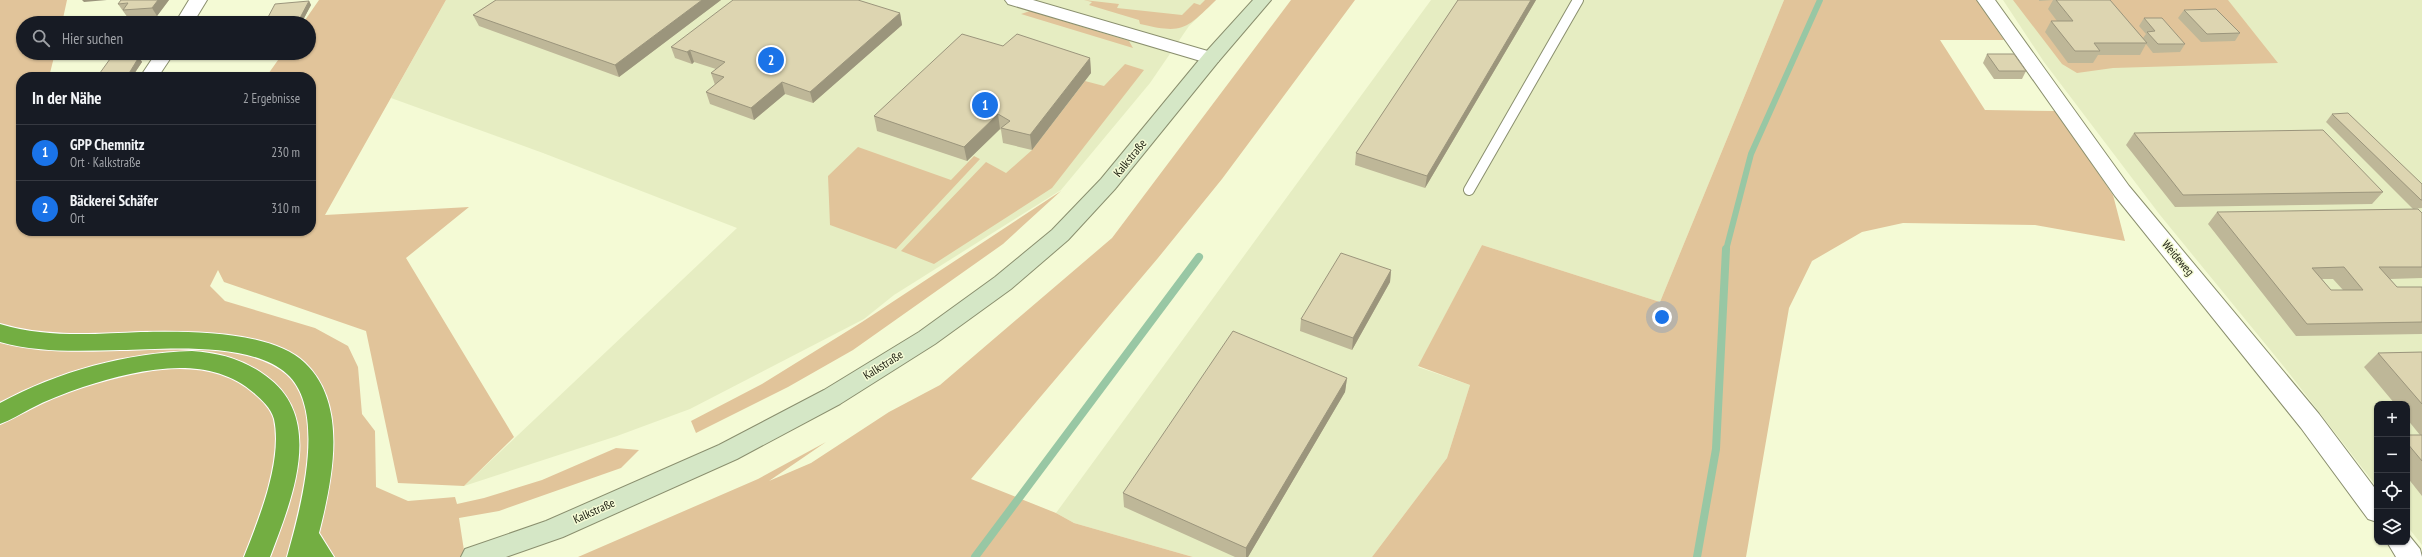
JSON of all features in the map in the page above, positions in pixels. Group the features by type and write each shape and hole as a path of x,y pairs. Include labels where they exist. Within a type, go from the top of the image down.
{"highway":[{"path":"0,333 19,340 71,342 218,342 243,346 289,363 308,382 320,429 317,474 303,546 321,557"},
{"path":"0,414 78,381 132,364 174,360 203,361 217,362 238,370 274,395 285,419 289,444 284,470 257,557"}],"main road":[{"name":"Kalkstraße","path":"474,557 554,529 728,452 832,397 927,338 1003,283 1060,235 1108,184 1211,58 1262,0"}],"street":[{"path":"188,16 198,0"},
{"path":"1014,0 1211,58"},
{"name":"Weideweg","path":"1986,0 2122,191 2305,415 2376,509"},
{"path":"152,72 160,60"},
{"path":"2402,545 2411,557"}],"lane":[{"path":"1469,190 1578,0"}],"shaded area":[{"path":"0,0 67,0 64,16 16,16 16,60 53,60 50,72 16,72 16,236 316,236 316,72 270,72 278,60 316,60 316,16 308,16 319,0 446,0 325,215 469,207 406,258 514,437 464,486 398,483 366,331 224,282 218,270 210,286 225,301 315,328 348,346 358,367 362,414 375,431 376,487 408,501 455,497 457,504 484,498 542,480 616,448 639,450 621,468 499,511 459,518 465,557 0,557"},
{"path":"446,0 1216,0 1189,26 1150,83 1061,190 894,295 864,319 690,409 617,436 464,486 737,228 543,153 391,98"},
{"path":"1084,0 1119,4 1117,8 1182,15 1194,3 1200,5 1205,0 1216,0 1190,23 1175,29 1166,29 1140,24 1139,20 1089,5 1092,2"},
{"path":"1291,0 1355,0 1222,179 1158,258 971,479 1056,513 1074,523 1193,557 578,557 758,479 826,442 769,481 811,463 889,412 940,385 1112,238"},
{"path":"1431,0 1784,0 1660,302 1482,245 1418,367 1470,385 1447,458 1372,557 1193,557 1074,523 1056,513"},
{"path":"1784,0 1977,0 2004,40 1940,40 1985,110 2056,111 2113,195 2125,241 2035,225 1903,223 1862,232 1812,261 1789,308 1746,557 1372,557 1447,458 1470,385 1418,366 1482,245 1660,302"},
{"path":"2003,0 2422,0 2422,545 2410,530 2410,401 2374,401 2374,483 2285,368 2160,215 2044,62"},
{"path":"2013,0 2228,0 2278,63 2113,68 2077,73 2062,64"},
{"path":"1030,11 1129,41 1133,48 1021,14"},
{"path":"1125,64 1144,70 1052,188 934,264 901,251 986,162 1006,173 1032,150 1085,81 1104,86"},
{"path":"858,147 951,180 974,156 980,159 896,249 830,225 828,176"},
{"path":"1061,191 1003,244 853,350 788,387 696,433 691,421 762,384 862,322"}],"building":[{"path":"121,0 158,0 152,8 123,10 128,3 118,4"},
{"path":"496,0 702,0 615,65 473,15"},
{"path":"733,0 858,0 900,13 810,92 782,82 751,108 706,92 724,77 711,73 725,62 690,50 687,52 671,47"},
{"path":"1458,0 1531,0 1427,176 1356,153"},
{"path":"2056,0 2110,0 2147,43 2094,43 2100,51 2075,51 2051,21 2073,21"},
{"path":"309,1 301,16 269,16 275,4"},
{"path":"2216,9 2240,33 2207,34 2184,10"},
{"path":"2144,18 2162,18 2185,44 2158,44 2147,32 2155,31"},
{"path":"962,34 1003,46 1017,34 1090,58 1030,135 1001,128 1010,121 998,114 964,147 874,116"},
{"path":"1987,54 2014,54 2026,71 1999,71"},
{"path":"109,60 137,60 130,72 101,72"},
{"path":"2348,113 2422,184 2422,200 2332,114"},
{"path":"2323,130 2383,192 2183,195 2134,133"},
{"path":"2418,209 2422,213 2422,267 2379,267 2397,287 2422,287 2422,322 2307,324 2217,212","holes":["2344,267 2363,290 2331,290 2312,268"]},
{"path":"1341,253 1391,270 1353,338 1301,319"},
{"path":"1233,331 1347,378 1246,548 1123,493"},
{"path":"2422,352 2422,404 2378,353"},
{"path":"2410,435 2422,435 2422,461 2410,447"}],"waterway":[{"path":"1726,250 1751,154 1820,0"},
{"path":"1697,557 1716,449 1726,249"},
{"path":"975,557 1199,257"}],"place":[{"name":"Bäckerei Schäfer","path":"771,60"},
{"name":"GPP Chemnitz","path":"985,105"}]}
